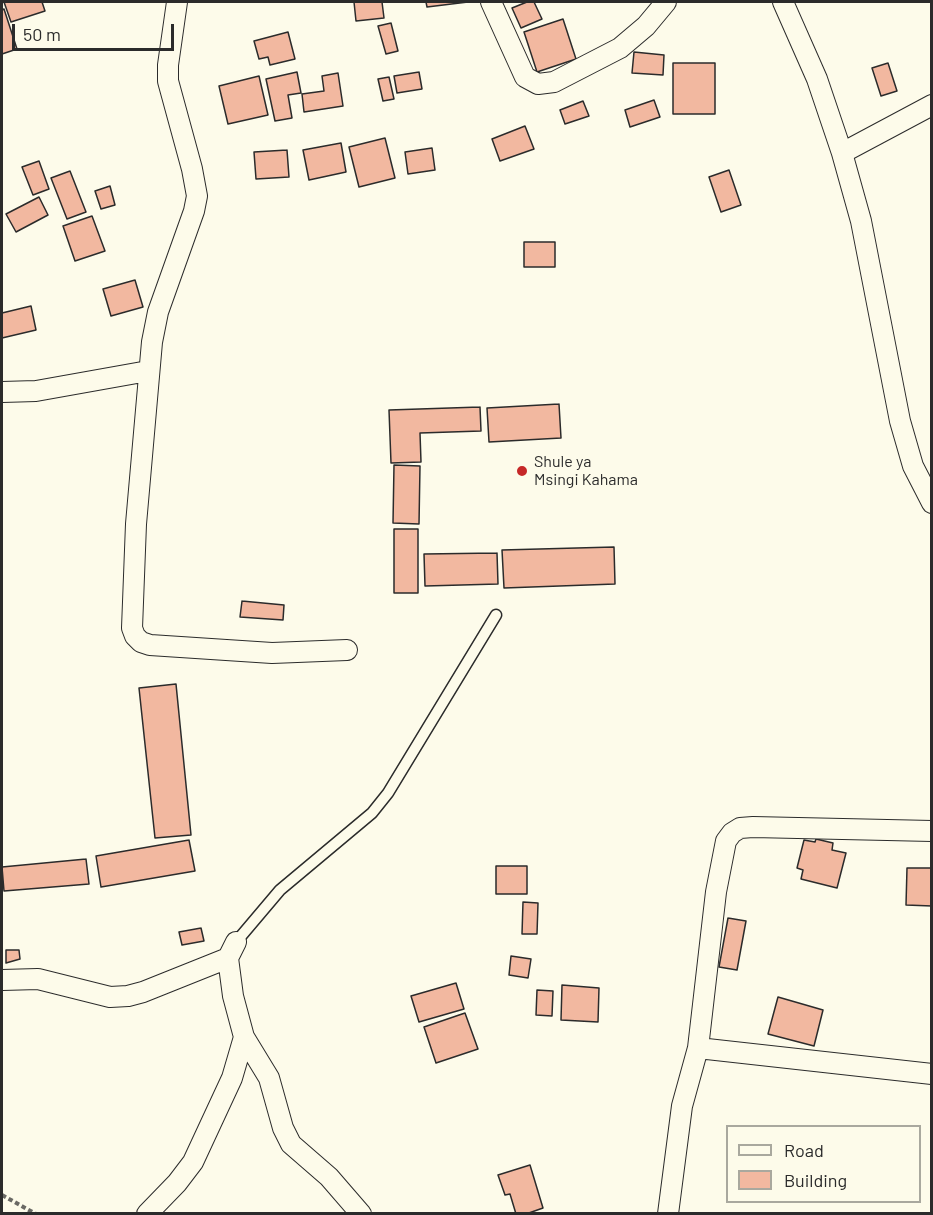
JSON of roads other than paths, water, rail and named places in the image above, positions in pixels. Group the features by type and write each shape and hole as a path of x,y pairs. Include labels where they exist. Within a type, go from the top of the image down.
{"street":[{"path":"177,2 168,65 168,81 197,196 194,211 158,312 148,371 135,547 132,628 135,636 141,642 150,645 272,653 347,650"},
{"path":"491,2 525,77 538,84 554,82 620,48 646,26 666,2"},
{"path":"783,2 817,79 842,153 861,221 900,421 913,466 932,503"},
{"path":"842,153 932,105"},
{"path":"2,392 36,391 148,371"},
{"path":"668,1214 682,1106 698,1048 716,892 726,841 740,828 753,827 932,831"},
{"path":"2,980 38,979 110,997 128,996 143,992 232,950 233,996 243,1037 269,1078 283,1128 291,1144 329,1178 361,1214"},
{"path":"147,1214 177,1183 193,1162 232,1078 243,1037"},
{"path":"698,1048 932,1074"}],"lane":[{"path":"232,950 280,890 372,813 388,793 496,615"}],"place":[{"name":"Shule ya Msingi Kahama","path":"522,471"}]}
